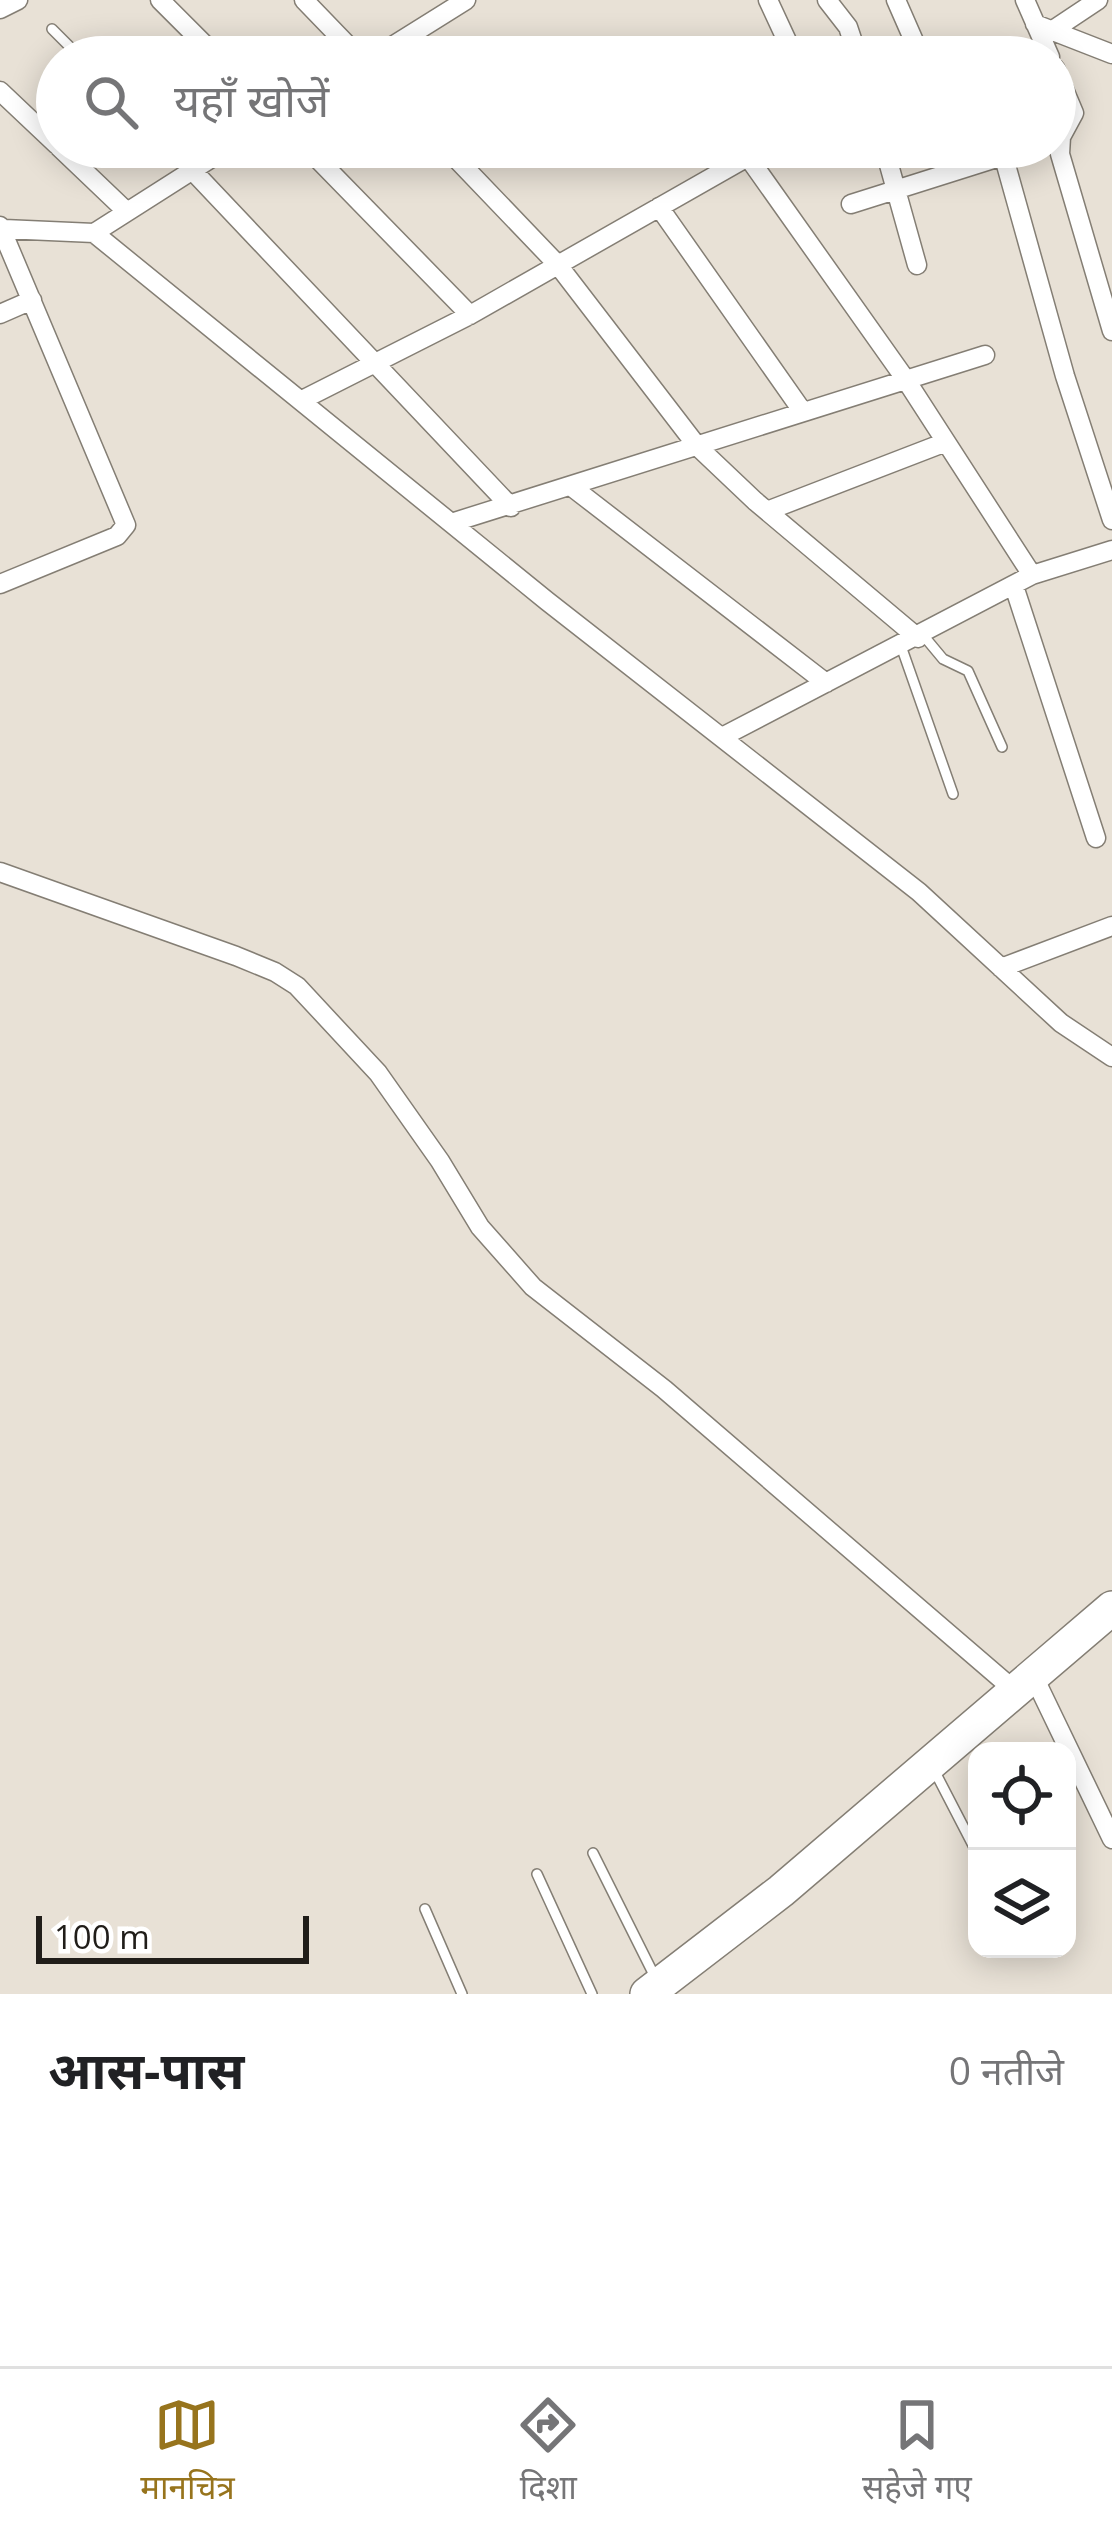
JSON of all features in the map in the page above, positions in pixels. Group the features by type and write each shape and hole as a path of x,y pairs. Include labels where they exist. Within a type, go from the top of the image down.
{"highway":[{"path":"653,1990 782,1891 1112,1608"}],"street":[{"path":"0,9 17,0"},
{"path":"160,0 196,36"},
{"path":"304,0 338,36"},
{"path":"409,36 466,0"},
{"path":"768,0 785,36"},
{"path":"827,0 851,36"},
{"path":"896,0 912,36"},
{"path":"1025,0 1046,36"},
{"path":"1044,27 1098,0"},
{"path":"1044,27 1067,36"},
{"path":"1076,40 1112,54"},
{"path":"0,91 36,125"},
{"path":"81,168 125,210"},
{"path":"94,232 195,168"},
{"path":"326,168 470,315"},
{"path":"465,168 558,265 697,446 914,640"},
{"path":"302,400 470,315 728,168"},
{"path":"767,168 1032,575"},
{"path":"890,168 917,266"},
{"path":"851,204 957,168"},
{"path":"1006,168 1065,376 1112,520"},
{"path":"1064,168 1112,331"},
{"path":"192,170 512,507"},
{"path":"659,207 803,412"},
{"path":"0,584 117,536 126,525 2,227 94,232 451,523 919,892 1061,1023 1112,1057"},
{"path":"0,314 32,300"},
{"path":"451,523 985,355"},
{"path":"767,511 946,442"},
{"path":"572,487 826,682"},
{"path":"722,737 1032,575 1112,550"},
{"path":"1014,586 1096,838"},
{"path":"0,872 236,956 297,986 378,1073 480,1227 533,1287 1024,1682 1112,1839"},
{"path":"1001,968 1112,926"}],"lane":[{"path":"52,29 59,36"},
{"path":"914,640 968,671 1001,747"},
{"path":"914,640 953,794"},
{"path":"931,1764 975,1850"},
{"path":"593,1853 653,1990"},
{"path":"537,1874 592,1994"},
{"path":"425,1909 462,1994"}]}
